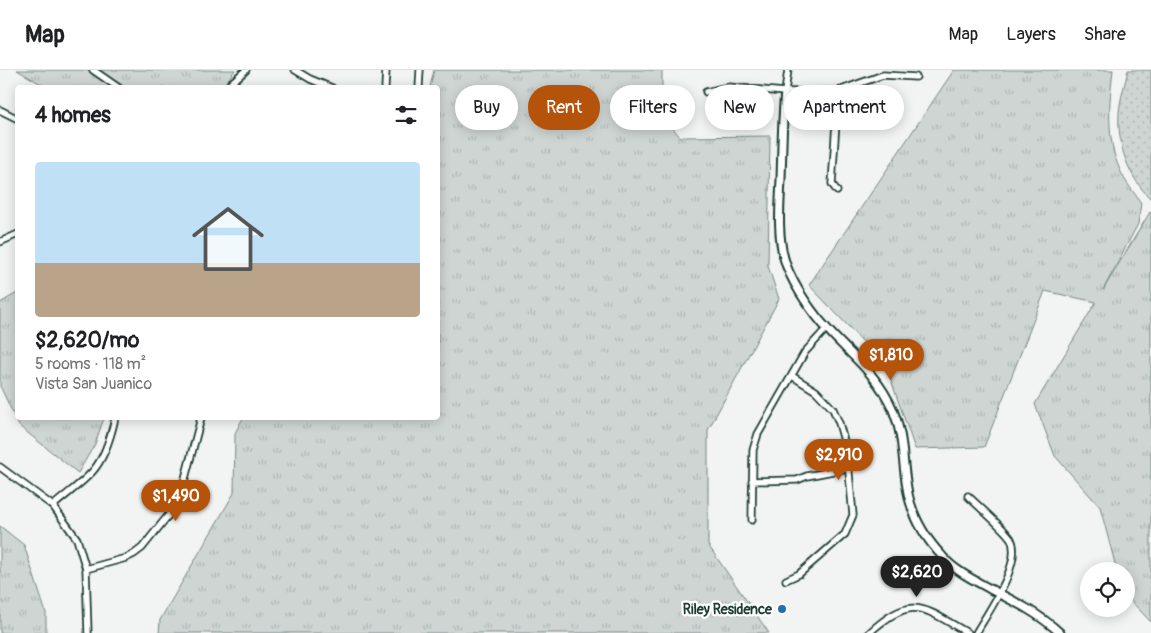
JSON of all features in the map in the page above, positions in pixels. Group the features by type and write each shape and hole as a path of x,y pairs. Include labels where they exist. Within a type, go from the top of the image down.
{"street":[{"path":"93,70 115,85"},
{"path":"230,85 246,70"},
{"path":"385,85 386,70"},
{"path":"419,85 420,70"},
{"path":"786,85 788,70"},
{"path":"297,71 325,85"},
{"path":"855,85 883,75 916,77"},
{"path":"308,85 310,79"},
{"path":"784,100 780,212 784,258 813,312 871,372 884,390 900,428 907,489 921,528 944,558 968,577 1042,618 1060,633"},
{"path":"0,110 15,118"},
{"path":"835,130 832,184 837,191"},
{"path":"1,239 15,235"},
{"path":"752,520 753,450 758,434 805,352 827,328"},
{"path":"786,580 799,574 845,534 853,515 847,452 833,409 816,391 792,376"},
{"path":"53,506 93,471 109,442 114,420"},
{"path":"86,569 134,554 142,548 175,507 184,486 200,420"},
{"path":"0,467 53,506 77,539 86,569 88,633"},
{"path":"752,481 797,480 807,476 848,468"},
{"path":"968,496 1011,538 1015,552 1012,566 999,594 976,633"},
{"path":"869,633 883,620 909,608 920,608 928,610 968,633"}],"green space":[{"path":"17,70 235,70 224,85 43,85"},
{"path":"434,70 662,70 662,85 610,85 610,130 674,130 680,137 770,136 768,266 779,299 708,430 708,545 769,633 159,633 160,620 234,493 235,433 242,420 440,420 440,85 430,85"},
{"path":"954,70 1113,70 1110,95 1112,146 1122,174 1141,203 1138,224 1103,290 1151,213 1151,622 1135,605 1135,562 1115,562 1100,507 1055,456 1035,404 1096,302 1045,291 984,447 915,449 886,366 809,285"},
{"path":"1128,70 1151,70 1151,199 1136,181 1122,148 1119,125 1120,108"},
{"path":"15,294 15,418 0,386 0,303"},
{"path":"16,420 103,420 95,444 78,473 19,426"},
{"path":"0,526 24,545 46,613 46,633 0,633"}],"place":[{"name":"Riley Residence","path":"782,609"}]}
